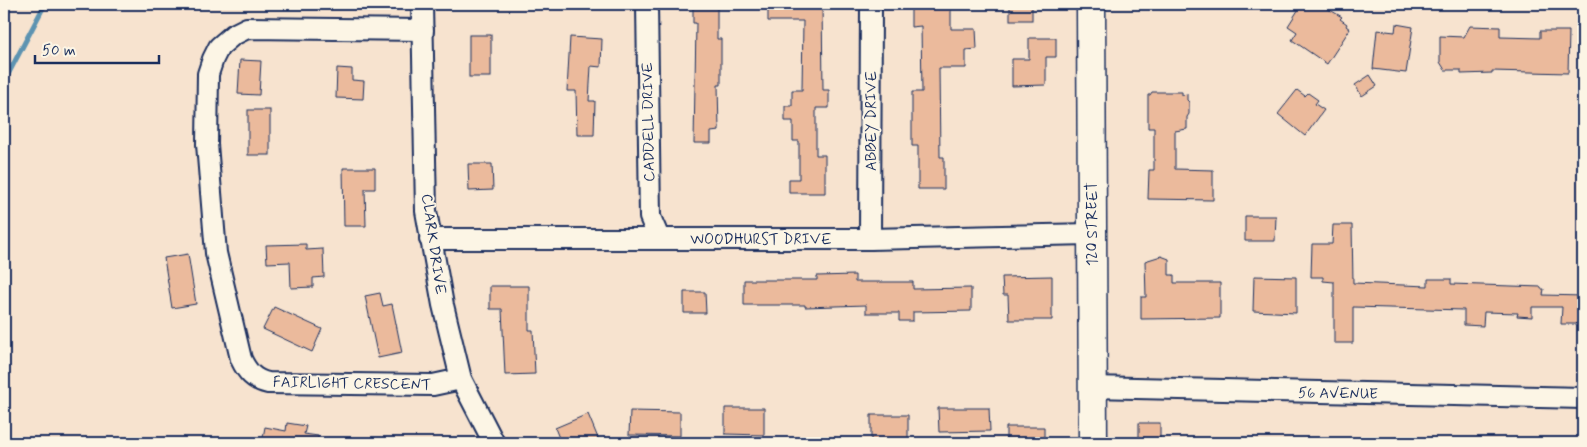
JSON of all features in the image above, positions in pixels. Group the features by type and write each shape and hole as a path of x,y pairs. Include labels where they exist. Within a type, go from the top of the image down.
{"street":[{"name":"CLARK DRIVE","path":"422,4 426,211 430,240 460,379 494,443"},
{"name":"CADDELL DRIVE","path":"647,4 650,217 659,238"},
{"name":"ABBEY DRIVE","path":"870,239 871,4"},
{"name":"120 STREET","path":"1091,4 1093,443"},
{"name":"FAIRLIGHT CRESCENT","path":"423,30 247,28 233,35 219,47 208,74 206,144 216,253 245,368 259,381 268,383 433,384 460,379"},
{"name":"WOODHURST DRIVE","path":"430,240 870,239 1092,234"},
{"name":"56 AVENUE","path":"1092,387 1583,398"}],"building":[{"path":"693,4 717,4 717,39 721,39 721,85 718,85 719,131 711,132 711,143 694,143 696,23 693,23"},
{"path":"822,4 823,90 829,90 829,108 816,108 816,155 825,155 825,193 789,193 789,179 799,179 799,141 793,141 793,121 785,121 785,106 792,106 792,90 802,90 803,21 768,21 768,5"},
{"path":"911,4 951,4 951,29 976,29 977,49 966,50 966,68 939,68 940,157 944,157 944,189 918,189 918,146 912,146 912,92 922,92 921,26 911,27"},
{"path":"1010,4 1032,4 1032,20 1010,20"},
{"path":"1302,4 1320,4 1342,17 1340,19 1350,29 1327,64 1292,40 1297,32 1288,26"},
{"path":"1396,24 1413,27 1406,73 1373,69 1377,30 1395,32"},
{"path":"1470,26 1500,27 1500,37 1540,38 1540,31 1569,31 1568,73 1492,71 1492,73 1461,74 1461,70 1445,70 1440,62 1440,36 1464,37"},
{"path":"469,35 491,35 491,77 469,77"},
{"path":"570,37 602,39 601,67 591,66 589,101 595,101 594,135 577,135 576,91 567,91"},
{"path":"1029,38 1056,38 1056,57 1046,57 1046,85 1012,86 1012,59 1029,59"},
{"path":"240,60 261,61 259,95 238,94"},
{"path":"337,68 352,69 352,80 364,81 363,99 336,98"},
{"path":"1370,75 1377,86 1362,96 1355,85"},
{"path":"1297,90 1305,96 1308,93 1318,100 1315,104 1324,110 1305,136 1278,114"},
{"path":"1152,92 1182,92 1182,95 1187,94 1189,114 1187,117 1187,129 1175,131 1175,169 1213,170 1213,200 1148,199 1149,170 1154,170 1154,128 1148,128 1148,95"},
{"path":"248,110 270,110 270,155 248,155"},
{"path":"468,164 492,164 493,190 469,191"},
{"path":"343,168 375,168 375,189 365,189 366,226 344,226"},
{"path":"1245,216 1276,216 1275,241 1245,241"},
{"path":"1333,225 1352,225 1353,283 1428,286 1428,279 1451,279 1451,284 1541,287 1541,289 1544,289 1543,295 1583,296 1581,324 1561,324 1562,307 1532,307 1532,317 1517,316 1518,313 1484,312 1483,326 1464,325 1464,310 1353,307 1353,343 1334,343 1334,282 1323,281 1323,277 1311,277 1312,244 1332,244"},
{"path":"306,244 306,250 323,249 324,277 313,278 313,287 291,288 290,262 267,263 266,245"},
{"path":"188,254 196,304 172,308 164,258"},
{"path":"1161,256 1169,259 1169,275 1174,275 1174,283 1220,283 1220,318 1141,319 1141,297 1146,297 1145,261"},
{"path":"855,275 855,282 913,282 913,289 971,288 971,311 913,312 913,321 899,321 899,313 866,313 866,305 805,307 805,305 744,305 744,280 817,280 817,276"},
{"path":"1052,276 1052,320 1009,320 1008,295 1003,295 1002,277"},
{"path":"1254,276 1296,277 1296,313 1253,311"},
{"path":"490,286 529,286 529,330 533,330 535,374 505,375 502,309 490,309"},
{"path":"684,292 705,292 706,313 684,313"},
{"path":"380,293 383,306 392,304 402,353 378,358 365,296"},
{"path":"274,307 322,329 312,352 263,329"},
{"path":"725,408 764,408 764,435 725,434"},
{"path":"938,408 989,408 990,431 939,432"},
{"path":"630,411 680,412 680,436 629,435"},
{"path":"588,414 600,443 561,443 555,428"},
{"path":"871,415 908,415 908,441 871,443"},
{"path":"287,423 306,426 304,434 318,436 318,443 262,443 265,427 286,431"},
{"path":"1139,423 1160,423 1160,443 1139,443"},
{"path":"1006,427 1044,427 1044,443 1006,441"}],"waterway":[{"path":"4,82 45,4"}]}
